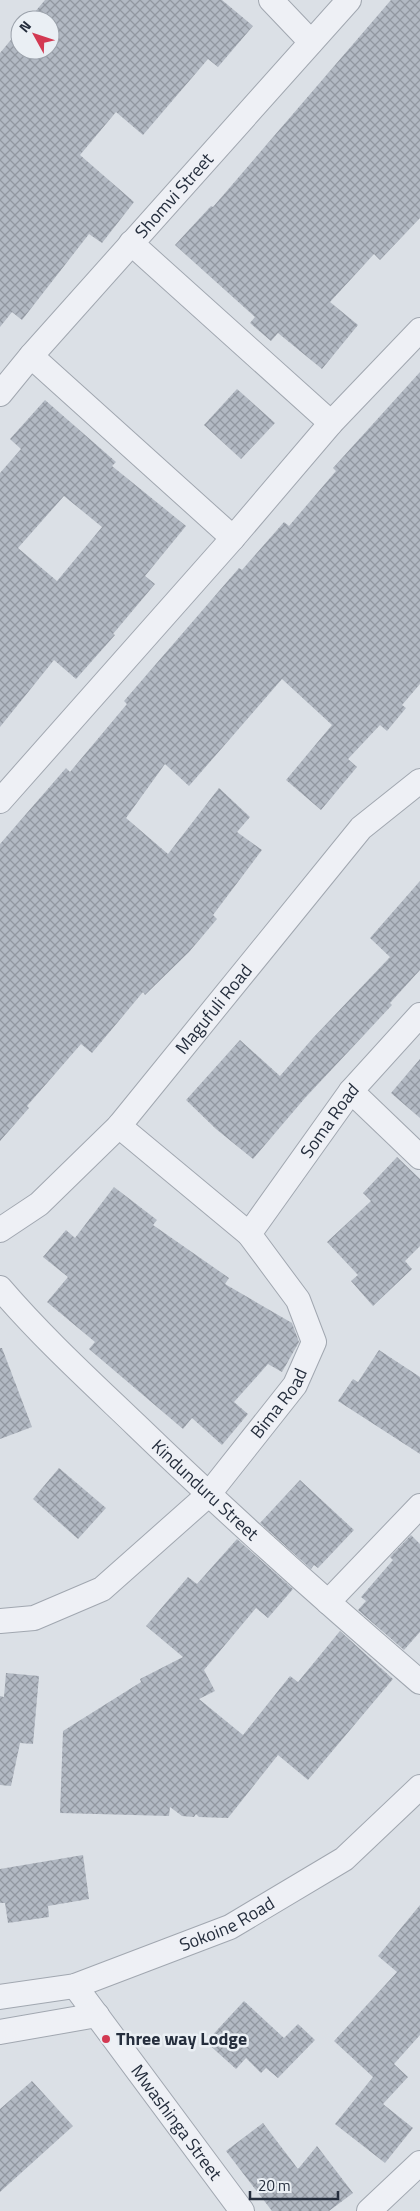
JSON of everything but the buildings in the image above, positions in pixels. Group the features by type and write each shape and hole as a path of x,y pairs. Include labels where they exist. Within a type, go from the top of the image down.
{"street":[{"path":"271,0 311,42"},
{"name":"Shomvi Street","path":"0,394 31,356 349,0"},
{"path":"132,244 331,423"},
{"path":"0,801 233,538 331,423 420,330"},
{"path":"31,356 233,538"},
{"name":"Magufuli Road","path":"0,1230 39,1204 120,1126 361,828 420,781"},
{"name":"Soma Road","path":"248,1234 351,1091 420,1015"},
{"path":"351,1091 420,1158"},
{"name":"Bima Road","path":"0,1620 34,1618 102,1589 208,1494 295,1385 314,1342 298,1300 248,1234 120,1126"},
{"name":"Kindunduru Street","path":"0,1288 33,1326 208,1494 420,1682"},
{"path":"328,1602 420,1506"},
{"name":"Sokoine Road","path":"0,1997 75,1986 230,1927 344,1859 420,1787"},
{"name":"Mwashinga Street","path":"75,1986 242,2211"},
{"path":"0,2032 97,2015"},
{"path":"369,2211 420,2163"}],"place":[{"name":"Three way Lodge","path":"106,2039"}]}
